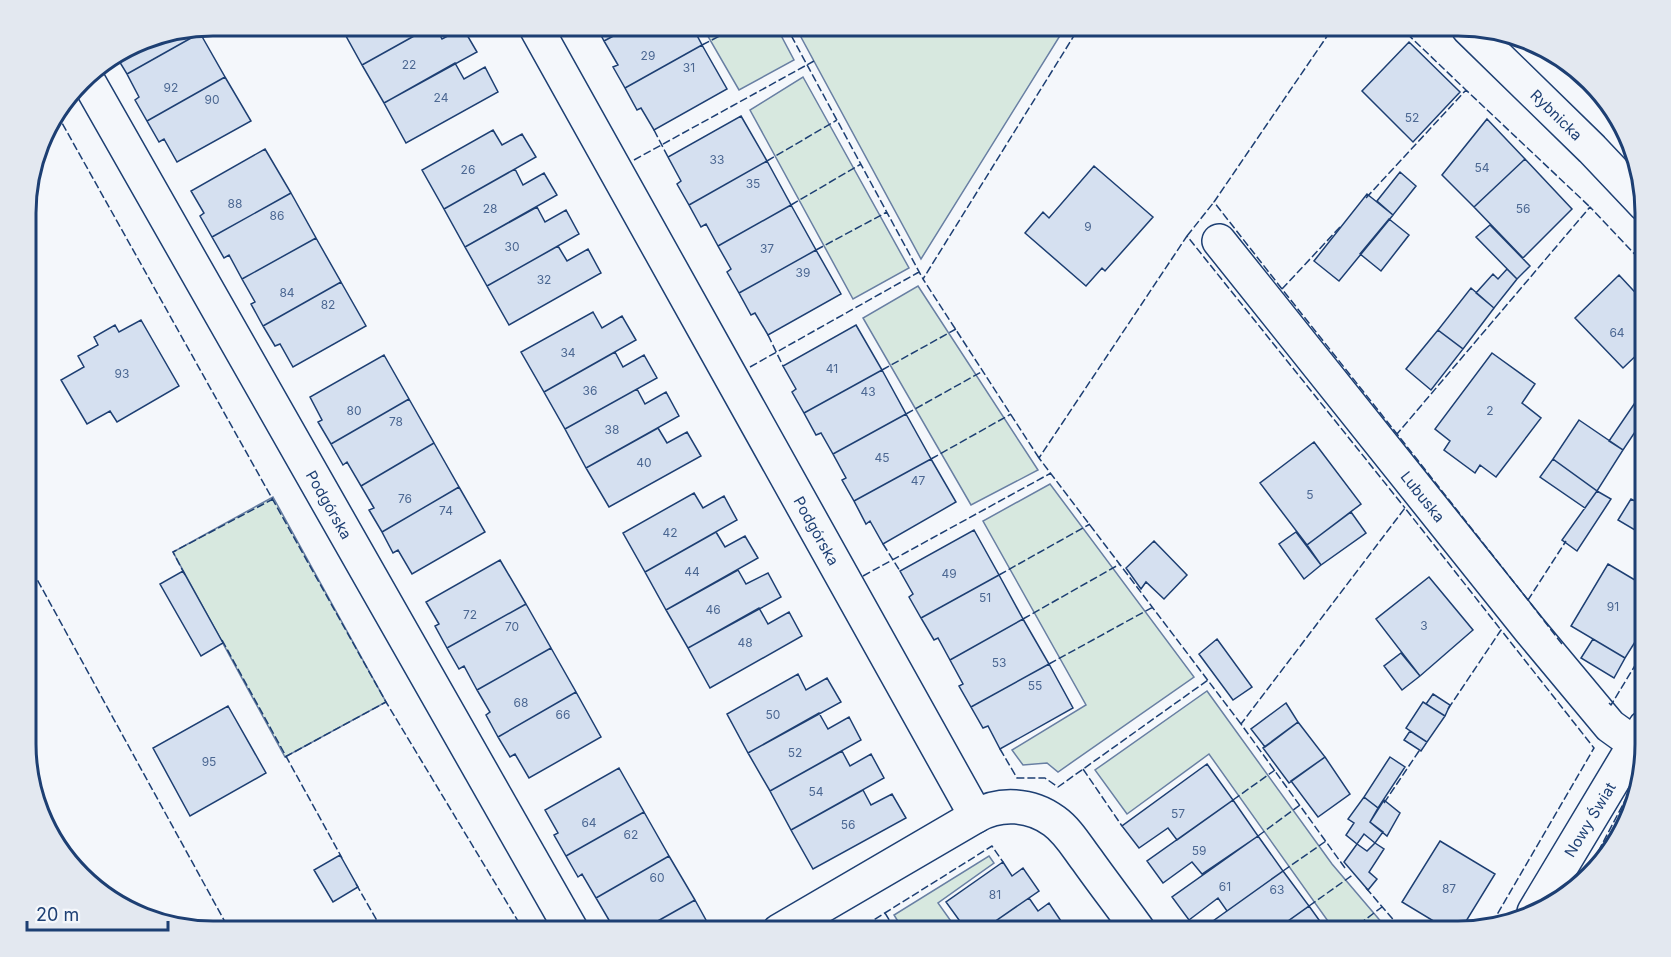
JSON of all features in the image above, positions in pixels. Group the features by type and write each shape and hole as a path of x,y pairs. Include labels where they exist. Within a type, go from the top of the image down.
{"street":[{"name":"Podgórska","path":"541,36 976,816"},
{"name":"Rybnicka","path":"1478,38 1634,191"},
{"name":"Podgórska","path":"91,85 566,921"},
{"name":"Lubuska","path":"1219,241 1530,630 1610,726 1635,734"},
{"name":"Nowy Świat","path":"1542,899 1635,743"},
{"path":"796,921 976,816 1000,806 1032,810 1054,821 1070,837 1132,921"}],"shaded area":[{"path":"708,36 781,36 794,60 739,90"},
{"path":"800,36 1060,36 921,259"},
{"path":"803,77 909,268 853,299 750,110"},
{"path":"918,286 1038,470 971,505 863,318"},
{"path":"1050,484 1194,677 1058,772 1047,763 1023,765 1012,750 1086,705 983,521"},
{"path":"273,497 386,702 285,757 173,552"},
{"path":"1207,691 1332,864 1380,921 1328,921 1209,754 1127,814 1095,770"},
{"path":"989,856 994,863 938,903 951,921 898,921 894,915"}],"building":[{"path":"346,36 414,36 362,65"},
{"path":"414,36 440,36 442,39 448,36 468,36 477,52 384,103 362,65"},
{"path":"601,36 613,36 604,41"},
{"path":"613,36 697,36 702,45 625,88 613,67 618,65 604,41"},
{"path":"202,37 225,77 147,121 135,100 139,97 127,74 191,38"},
{"path":"191,38 127,74 120,63 124,60 156,45"},
{"path":"1409,42 1460,92 1413,142 1362,91"},
{"path":"702,45 727,89 654,130 641,108 637,110 625,88"},
{"path":"455,63 464,79 485,67 498,92 406,143 384,103"},
{"path":"225,77 251,121 177,162 164,139 159,142 147,121"},
{"path":"741,116 767,161 689,205 677,184 681,181 668,157"},
{"path":"1487,119 1525,159 1474,207 1442,175"},
{"path":"493,130 502,145 522,134 536,157 444,209 422,170"},
{"path":"265,149 291,193 212,237 200,216 204,213 191,191"},
{"path":"1525,159 1572,209 1523,258 1474,207"},
{"path":"767,161 791,205 718,246 706,224 701,227 689,205"},
{"path":"1094,166 1153,217 1105,271 1102,268 1086,286 1025,233 1043,212 1049,218"},
{"path":"515,169 523,185 544,173 557,195 465,247 444,209"},
{"path":"1400,172 1416,186 1393,215 1377,201"},
{"path":"291,193 316,238 242,279 229,255 224,258 212,237"},
{"path":"1367,194 1393,215 1339,281 1314,261"},
{"path":"791,205 816,250 739,293 727,272 731,269 718,246"},
{"path":"537,207 545,222 566,210 579,234 487,286 465,247"},
{"path":"1389,219 1409,235 1381,271 1360,254"},
{"path":"1490,225 1530,266 1517,279 1476,237"},
{"path":"316,238 341,282 263,326 251,304 255,302 242,279"},
{"path":"558,246 567,261 588,249 601,273 509,325 487,286"},
{"path":"816,250 841,294 768,335 755,313 751,315 739,293"},
{"path":"1507,269 1517,279 1494,308 1476,293 1493,274 1498,279"},
{"path":"1619,275 1635,292 1635,357 1623,368 1575,318"},
{"path":"341,282 366,326 293,367 280,344 275,346 263,326"},
{"path":"1471,288 1494,308 1463,349 1438,330"},
{"path":"593,312 602,328 622,316 636,340 544,392 521,352"},
{"path":"141,320 179,386 117,422 110,411 87,424 61,380 84,367 78,356 98,345 94,337 115,325 119,332"},
{"path":"856,325 882,370 804,413 792,392 796,389 783,366"},
{"path":"1438,330 1463,349 1431,390 1406,369"},
{"path":"615,352 623,367 644,355 657,378 565,429 544,392"},
{"path":"1492,353 1535,384 1522,403 1541,418 1496,477 1480,465 1475,473 1444,450 1450,441 1435,429"},
{"path":"384,355 409,399 331,444 318,422 322,420 310,397"},
{"path":"882,370 906,414 833,454 821,433 816,435 804,413"},
{"path":"637,389 645,404 666,392 679,416 586,468 565,429"},
{"path":"409,399 434,443 361,486 347,462 343,465 331,444"},
{"path":"1635,403 1635,432 1623,450 1609,441"},
{"path":"906,414 931,459 854,501 842,480 846,478 833,454"},
{"path":"1579,420 1623,450 1597,491 1553,459"},
{"path":"658,428 667,443 687,432 701,456 609,507 586,468"},
{"path":"1314,442 1361,504 1307,545 1260,483"},
{"path":"434,443 459,487 382,532 369,510 374,508 361,486"},
{"path":"931,459 956,502 883,544 870,521 866,524 854,501"},
{"path":"1553,459 1597,491 1585,508 1540,477"},
{"path":"459,487 485,532 412,574 398,550 393,553 382,532"},
{"path":"1597,491 1611,499 1577,551 1562,540"},
{"path":"694,493 703,508 724,496 737,520 645,572 623,533"},
{"path":"1631,499 1635,501 1635,530 1618,520"},
{"path":"1351,512 1366,533 1321,565 1307,545"},
{"path":"974,530 999,575 921,618 909,597 913,594 900,571"},
{"path":"716,532 725,547 745,536 758,558 666,610 645,572"},
{"path":"1296,532 1321,565 1304,579 1279,544"},
{"path":"1154,541 1187,575 1164,599 1146,582 1141,589 1126,568"},
{"path":"500,560 526,604 447,648 435,626 439,624 426,602"},
{"path":"1608,564 1635,580 1635,642 1625,658 1571,626"},
{"path":"738,570 746,584 768,573 781,597 688,648 666,610"},
{"path":"183,571 223,643 201,656 160,584"},
{"path":"999,575 1023,619 950,660 938,638 934,640 921,618"},
{"path":"1429,577 1473,630 1420,676 1376,619"},
{"path":"526,604 551,648 477,690 464,666 459,669 447,648"},
{"path":"759,608 768,624 789,612 802,636 710,688 688,648"},
{"path":"1023,619 1049,664 971,707 959,686 963,684 950,660"},
{"path":"1217,639 1252,687 1233,700 1199,654"},
{"path":"1593,639 1625,658 1614,678 1581,658"},
{"path":"551,648 576,692 498,737 486,715 490,712 477,690"},
{"path":"1401,653 1420,676 1402,690 1384,666"},
{"path":"1049,664 1073,708 1000,749 988,726 983,728 971,707"},
{"path":"798,674 806,690 827,678 841,702 748,753 727,714"},
{"path":"576,692 601,737 529,778 515,754 510,757 498,737"},
{"path":"1433,694 1450,705 1445,716 1426,704"},
{"path":"1423,702 1445,716 1427,742 1406,728"},
{"path":"1286,703 1298,722 1265,747 1251,729"},
{"path":"228,706 266,773 190,816 153,748"},
{"path":"819,713 828,729 849,717 861,740 770,791 748,753"},
{"path":"1298,722 1325,757 1289,783 1263,748"},
{"path":"1410,731 1427,742 1421,751 1404,740"},
{"path":"842,751 850,766 871,754 884,778 791,830 770,791"},
{"path":"1325,757 1350,794 1318,817 1291,781"},
{"path":"1390,757 1405,767 1378,808 1364,797"},
{"path":"1207,764 1233,800 1177,840 1168,828 1139,848 1122,826"},
{"path":"619,768 644,812 566,856 554,835 558,833 545,810"},
{"path":"863,790 871,805 892,794 906,818 813,869 791,830"},
{"path":"1364,797 1378,808 1370,822 1383,832 1375,843 1364,834 1357,844 1346,835 1354,823 1348,819"},
{"path":"1233,800 1258,836 1202,874 1192,862 1163,883 1147,861"},
{"path":"1384,800 1400,813 1387,836 1370,822"},
{"path":"644,812 669,856 596,898 582,874 578,877 566,856"},
{"path":"1258,836 1283,871 1227,911 1218,898 1189,920 1172,897"},
{"path":"1440,841 1495,874 1466,921 1433,921 1402,902"},
{"path":"1375,843 1384,849 1369,872 1377,879 1368,890 1344,862 1357,844 1367,851"},
{"path":"340,855 358,887 333,902 314,870"},
{"path":"669,856 695,900 658,921 607,921 609,920 596,898"},
{"path":"1003,862 1012,876 1023,868 1039,891 996,921 960,921 946,902"},
{"path":"1283,871 1309,906 1288,921 1213,921"},
{"path":"1029,898 1038,911 1049,903 1061,921 996,921"},
{"path":"695,900 707,921 658,921"},
{"path":"1309,906 1320,921 1288,921"}],"fence":[{"path":"702,45 720,36"},
{"path":"791,36 923,279"},
{"path":"1039,458 923,279 1074,36"},
{"path":"1282,289 1214,202 1327,36"},
{"path":"1409,36 1466,90"},
{"path":"634,160 814,61"},
{"path":"1366,198 1466,90 1590,207"},
{"path":"767,161 837,120"},
{"path":"61,122 386,702 518,921"},
{"path":"654,130 668,157"},
{"path":"791,205 861,164"},
{"path":"1187,236 1214,202"},
{"path":"1528,600 1397,434 1590,207 1635,254"},
{"path":"816,250 887,212"},
{"path":"1340,227 1282,289 1397,434"},
{"path":"1241,724 1039,458 1187,236 1405,508"},
{"path":"750,367 919,272"},
{"path":"882,370 956,329"},
{"path":"768,335 783,366"},
{"path":"906,414 983,371"},
{"path":"931,459 1011,414"},
{"path":"863,576 1051,473"},
{"path":"185,575 173,552 273,499"},
{"path":"1345,868 1241,724 1405,508 1501,630"},
{"path":"999,575 1090,524"},
{"path":"1562,644 1528,600 1566,541"},
{"path":"883,544 900,571"},
{"path":"1023,619 1120,564"},
{"path":"36,577 225,921"},
{"path":"1049,664 1153,607"},
{"path":"1448,709 1501,630 1594,748 1496,916"},
{"path":"222,640 342,858"},
{"path":"1609,703 1611,705 1635,665"},
{"path":"1000,749 1017,778 1045,778 1058,787 1208,680"},
{"path":"285,757 386,702"},
{"path":"1384,803 1421,748"},
{"path":"1083,769 1122,826"},
{"path":"1233,800 1275,770"},
{"path":"1598,852 1627,796"},
{"path":"1258,836 1300,805"},
{"path":"1283,871 1326,841"},
{"path":"872,921 992,846 1003,862"},
{"path":"1309,906 1354,874"},
{"path":"356,884 377,921"},
{"path":"1366,888 1394,921"},
{"path":"1363,921 1382,907"},
{"path":"885,913 890,921"}]}
